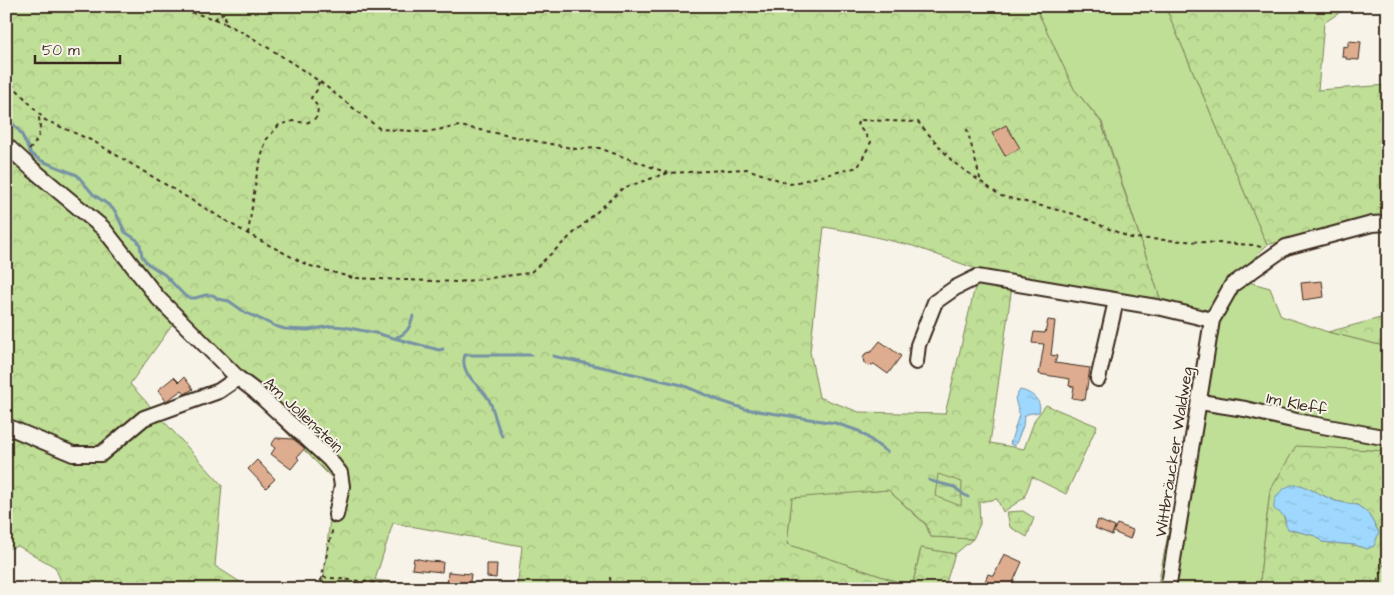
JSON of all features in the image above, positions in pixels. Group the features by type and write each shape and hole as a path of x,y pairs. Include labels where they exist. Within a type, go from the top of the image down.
{"street":[{"name":"Am Jollenstein","path":"10,148 103,228 158,298 238,378 255,391 329,459 340,473 342,486 336,515"},
{"name":"Wittbräucker Waldweg","path":"1167,589 1200,402 1212,320 1232,285 1286,247 1372,224 1388,222"},
{"path":"916,362 918,345 935,302 955,288 977,277 1162,308 1212,320"},
{"path":"1098,379 1116,301"},
{"name":"Am Jollenstein","path":"6,426 73,454 101,454 144,418 219,391 238,378"},
{"name":"Im Kleff","path":"1200,402 1245,409 1301,422 1388,438"}],"path":[{"path":"168,6 215,19 254,38 319,81 380,129 425,132 460,126 576,149 599,148 668,173"},
{"path":"215,19 223,13 226,14 224,24"},
{"path":"6,78 45,120 94,141 248,234 307,265 353,278 458,282 530,273 623,188 668,173 747,169 790,184 858,167 871,142 857,124 860,120 918,122 953,162 1001,196 1074,214 1131,238 1254,245 1278,252"},
{"path":"248,234 257,173 266,140 280,125 293,121 306,123 317,117 318,107 311,98 317,90 319,81"},
{"path":"10,148 23,153 38,142 40,125 38,112"},
{"path":"967,129 981,182"},
{"path":"319,589 336,515"},
{"path":"1375,589 1388,554"},
{"path":"323,577 431,589"},
{"path":"610,578 611,589"},
{"path":"6,587 11,589"}],"green space":[{"path":"6,6 1035,6 1074,89 1101,122 1161,301 1013,279 990,443 1024,449 1035,419 1046,405 1097,426 1066,494 1032,477 1024,498 1003,512 997,499 979,502 980,524 973,539 931,537 926,524 888,490 792,498 787,544 912,587 921,548 955,554 944,589 517,589 522,546 393,523 375,580 456,589 346,589 328,587 327,589 320,589 324,575 334,480 261,407 173,324 130,384 222,485 215,566 251,589 65,589 55,567 18,546 6,549","holes":["824,227 913,246 979,270 945,414 859,412 819,397 810,352"]},
{"path":"1035,6 1165,6 1267,245 1234,278 1270,288 1281,316 1328,332 1388,347 1388,451 1296,447 1270,491 1260,589 1157,589 1209,311 1161,301 1102,122 1074,89"},
{"path":"1165,6 1349,6 1324,23 1318,90 1388,85 1388,215 1373,216 1267,245"},
{"path":"1388,316 1388,347 1328,332"},
{"path":"1296,446 1388,451 1388,589 1260,589 1270,491","holes":["1301,485 1335,501 1357,505 1367,512 1379,532 1359,547 1322,542 1316,536 1288,529 1283,515"]},
{"path":"938,474 962,482 961,506 935,496"},
{"path":"888,490 926,525 931,537 973,539 955,554 921,548 912,587 787,544 792,497"},
{"path":"1023,511 1034,518 1027,537 1010,527 1007,512"}],"water":[{"path":"1020,390 1035,398 1040,408 1039,412 1027,414 1024,417 1023,426 1015,446 1010,444 1019,415 1015,398"},
{"path":"1291,485 1301,485 1335,501 1357,505 1367,512 1379,532 1374,546 1367,549 1355,545 1322,542 1316,536 1288,529 1284,517 1274,509 1274,505 1278,494"}],"building":[{"path":"1348,41 1361,42 1359,60 1342,57 1343,46 1348,47"},
{"path":"1006,125 1020,148 1005,156 992,133"},
{"path":"1322,281 1324,297 1303,300 1301,283"},
{"path":"1048,320 1055,321 1051,355 1057,356 1055,363 1090,368 1085,400 1072,398 1074,387 1069,386 1070,379 1039,374 1044,344 1032,343 1034,332 1045,333"},
{"path":"880,341 901,356 888,374 874,364 869,366 864,363 863,358 866,353 871,352"},
{"path":"174,377 179,382 184,377 193,389 185,394 182,390 166,401 158,390"},
{"path":"276,438 293,439 305,448 297,457 299,459 291,469 271,454 275,448 271,445"},
{"path":"257,460 275,479 266,488 248,469"},
{"path":"1098,520 1115,527 1112,535 1095,528"},
{"path":"1117,524 1133,530 1130,539 1113,532"},
{"path":"1004,554 1022,562 1010,589 982,589 988,574 994,576"},
{"path":"414,558 443,562 442,572 412,569"},
{"path":"487,564 497,564 496,578 487,577"},
{"path":"448,572 471,574 469,588 447,586"}],"waterway":[{"path":"6,119 21,133 31,154 42,161 77,175 93,194 110,206 115,211 125,232 137,240 142,256 147,263 165,275 184,295 190,298 213,295 218,299 229,301 246,313 285,329 308,330 332,326 344,327 439,350 443,349"},
{"path":"397,337 408,329 413,316"},
{"path":"502,436 487,396 472,380 465,369 465,355 531,355"},
{"path":"553,356 682,385 745,409 835,423 859,431 887,452"},
{"path":"929,480 954,487 968,497"}]}
